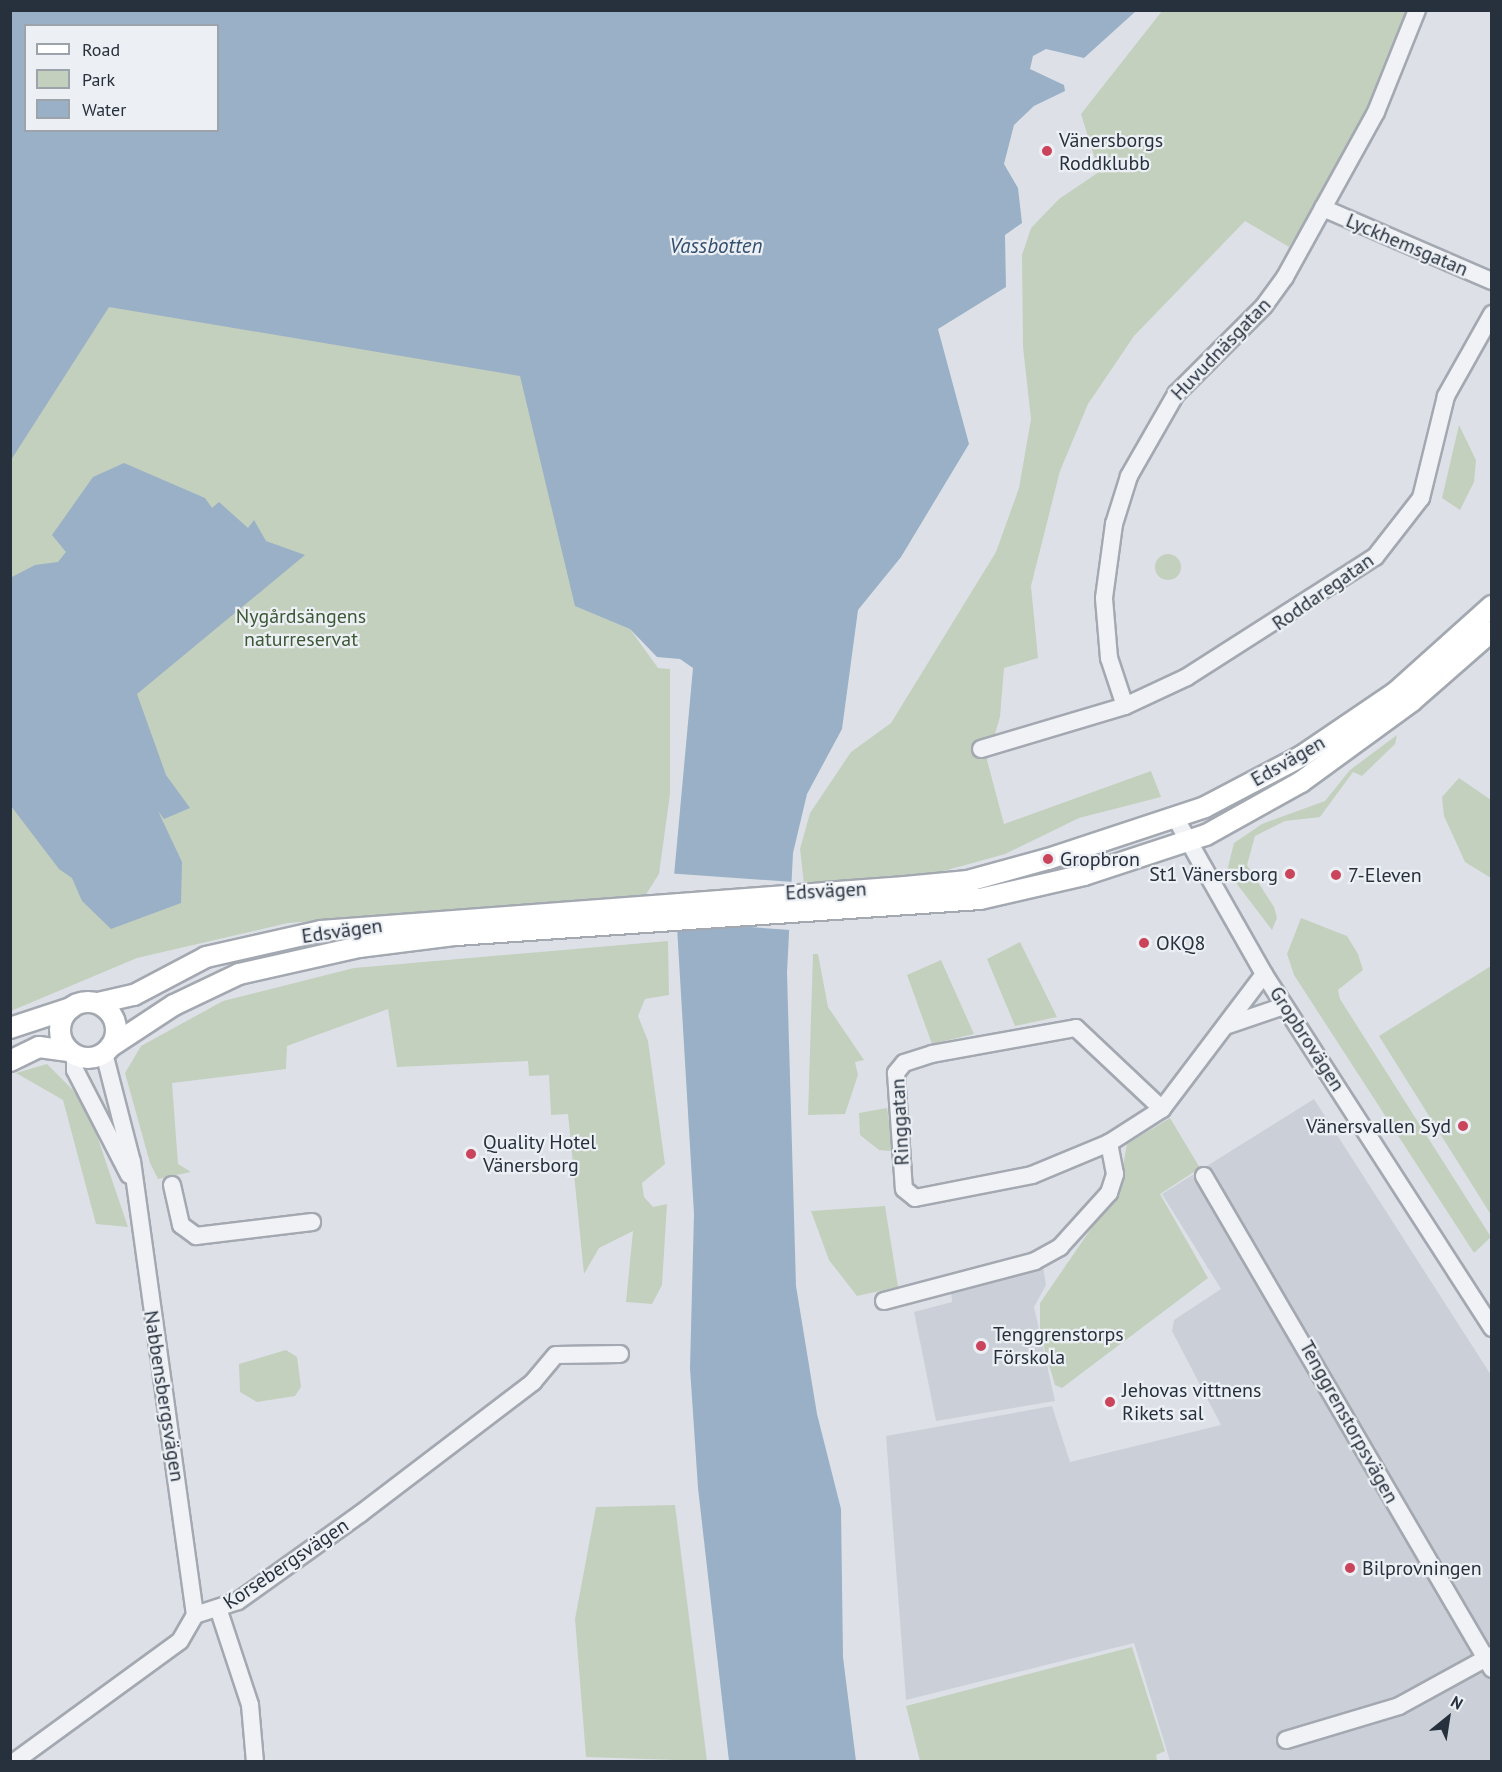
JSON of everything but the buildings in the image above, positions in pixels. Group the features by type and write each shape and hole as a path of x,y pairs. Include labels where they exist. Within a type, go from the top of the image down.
{"main road":[{"name":"Edsvägen","path":"834,899 969,880 1176,819 1302,756 1396,692 1491,606"},
{"name":"Edsvägen","path":"10,1028 70,1008 134,995 206,957 321,931 834,899 981,899 1084,875 1189,841 1301,782 1412,701 1491,631"},
{"name":"Edsvägen","path":"10,1061 39,1047 90,1058 208,988 289,962 456,934 645,912"},
{"path":"98,1003 116,1026 107,1050"},
{"path":"70,1008 60,1032 72,1053"}],"street":[{"name":"Huvudnäsgatan","path":"1125,706 1109,658 1104,598 1114,524 1129,476 1176,394 1264,306 1377,112 1417,10"},
{"name":"Lyckhemsgatan","path":"1323,208 1491,281"},
{"name":"Roddaregatan","path":"981,749 1125,706 1262,634 1353,576 1394,538 1421,498 1446,396 1491,314"},
{"path":"1176,819 1189,841"},
{"name":"Gropbrovägen","path":"1189,841 1264,974 1491,1328"},
{"name":"Ringgatan","path":"1162,1109 1076,1028 932,1054 898,1067 904,1189 915,1198 1032,1175 1109,1143 1162,1109 1228,1025 1264,974"},
{"path":"1228,1025 1284,1006"},
{"name":"Nabbensbergsvägen","path":"107,1050 131,1178 195,1615"},
{"name":"Nabbensbergsvägen","path":"72,1053 79,1077 131,1178"},
{"path":"884,1301 1035,1261 1060,1247 1109,1193 1114,1174 1109,1143"},
{"name":"Tenggrenstorpsvägen","path":"1204,1176 1489,1661"},
{"path":"172,1185 181,1225 196,1236 312,1222"},
{"name":"Korsebergsvägen","path":"195,1615 219,1611 462,1439 533,1382 556,1355 620,1354"},
{"path":"219,1611 250,1705 255,1761"},
{"path":"14,1761 180,1641 195,1615"},
{"path":"1286,1740 1399,1706 1489,1661"}],"shaded area":[{"path":"1314,1099 1491,1375 1491,1761 1170,1761 1134,1643 906,1700 886,1436 1052,1406 1070,1462 1221,1425 1172,1331 1174,1320 1221,1289 1162,1194"},
{"name":"Tenggrenstorps Förskola","path":"1043,1266 1046,1285 1034,1307 1055,1401 936,1421 914,1312 952,1302 951,1291"}],"green space":[{"path":"1162,11 1410,11 1356,139 1289,247 1245,221 1134,336 1088,404 1060,471 1031,586 1038,658 1004,668 1000,717 987,760 1004,824 1151,771 1161,797 1079,818 1005,854 940,872 804,884 800,849 810,813 851,752 891,723 996,552 1019,488 1031,419 1023,347 1022,255 1031,228 1059,199 1099,172 1081,114"},
{"name":"Nygårdsängens naturreservat","path":"11,202 577,284 591,611 630,629 658,668 670,669 670,794 659,874 645,896 288,923 137,958 11,1011"},
{"path":"1459,425 1476,460 1474,482 1460,510 1442,498"},
{"path":"1168,554 1177,558 1181,567 1177,576 1168,580 1159,576 1155,567 1159,558"},
{"path":"1397,735 1395,744 1362,776 1353,772 1320,817 1285,821 1255,836 1247,865 1274,907 1277,918 1272,930 1227,871 1234,843 1262,824 1325,801 1350,770"},
{"path":"1459,778 1491,800 1491,878 1465,862 1444,816 1442,797"},
{"path":"1301,918 1347,936 1358,954 1363,970 1338,990 1340,999 1491,1237 1474,1253 1294,975 1287,954"},
{"path":"668,941 669,995 645,999 638,1016 648,1041 665,1164 642,1183 644,1197 653,1207 667,1204 662,1285 652,1304 626,1302 633,1231 599,1248 584,1274 568,1114 551,1115 549,1075 529,1076 528,1061 397,1067 388,1009 287,1046 286,1069 172,1083 178,1164 191,1172 158,1179 150,1163 125,1073 141,1046 223,1001 354,968"},
{"path":"1020,942 1057,1017 1015,1026 987,959"},
{"path":"813,954 818,954 828,1007 864,1060 855,1062 858,1075 845,1114 808,1115"},
{"path":"941,960 974,1034 932,1044 907,975"},
{"name":"Vänersvallen Syd","path":"1491,966 1491,1215 1379,1036"},
{"path":"47,1064 73,1090 92,1121 128,1227 96,1224 63,1100 16,1073"},
{"path":"887,1108 892,1139 891,1151 879,1150 860,1135 859,1113"},
{"path":"1170,1118 1200,1168 1160,1194 1208,1278 1062,1388 1055,1385 1040,1334 1040,1303 1119,1188 1127,1144"},
{"path":"885,1206 898,1287 857,1296 829,1260 811,1211"},
{"path":"286,1350 297,1357 301,1387 295,1396 257,1402 240,1392 239,1364"},
{"path":"675,1505 707,1761 586,1757 575,1619 596,1507"},
{"path":"1132,1647 1165,1751 1156,1755 1157,1761 920,1761 906,1706"}],"water":[{"name":"Vassbotten","path":"11,11 1136,11 1084,58 1046,49 1033,56 1030,69 1064,85 1065,91 1034,106 1014,125 1004,164 1018,188 1022,223 1005,235 1006,287 938,329 969,444 901,557 858,610 842,729 807,794 793,853 787,973 796,1286 817,1414 841,1509 843,1657 856,1761 729,1761 698,1488 690,1368 694,1214 674,876 693,668 680,659 657,657 630,629 575,606 520,376 109,307 11,460"},
{"path":"124,463 205,498 212,508 219,502 248,528 254,520 266,541 305,555 137,694 166,775 190,808 164,819 158,811 182,862 181,903 111,929 82,901 72,878 59,869 11,806 10,578 35,565 58,562 66,552 52,535 93,477"}],"pier":[{"path":"672,873 794,882 791,930 669,921"}],"place":[{"name":"Vänersborgs Roddklubb","path":"1047,151"},
{"name":"Gropbron","path":"1048,859"},
{"name":"St1 Vänersborg","path":"1290,874"},
{"name":"7-Eleven","path":"1336,875"},
{"name":"OKQ8","path":"1144,943"},
{"name":"Vänersvallen Syd","path":"1463,1126"},
{"name":"Quality Hotel Vänersborg","path":"471,1154"},
{"name":"Tenggrenstorps Förskola","path":"981,1346"},
{"name":"Jehovas vittnens Rikets sal","path":"1110,1402"},
{"name":"Bilprovningen","path":"1350,1568"}]}
